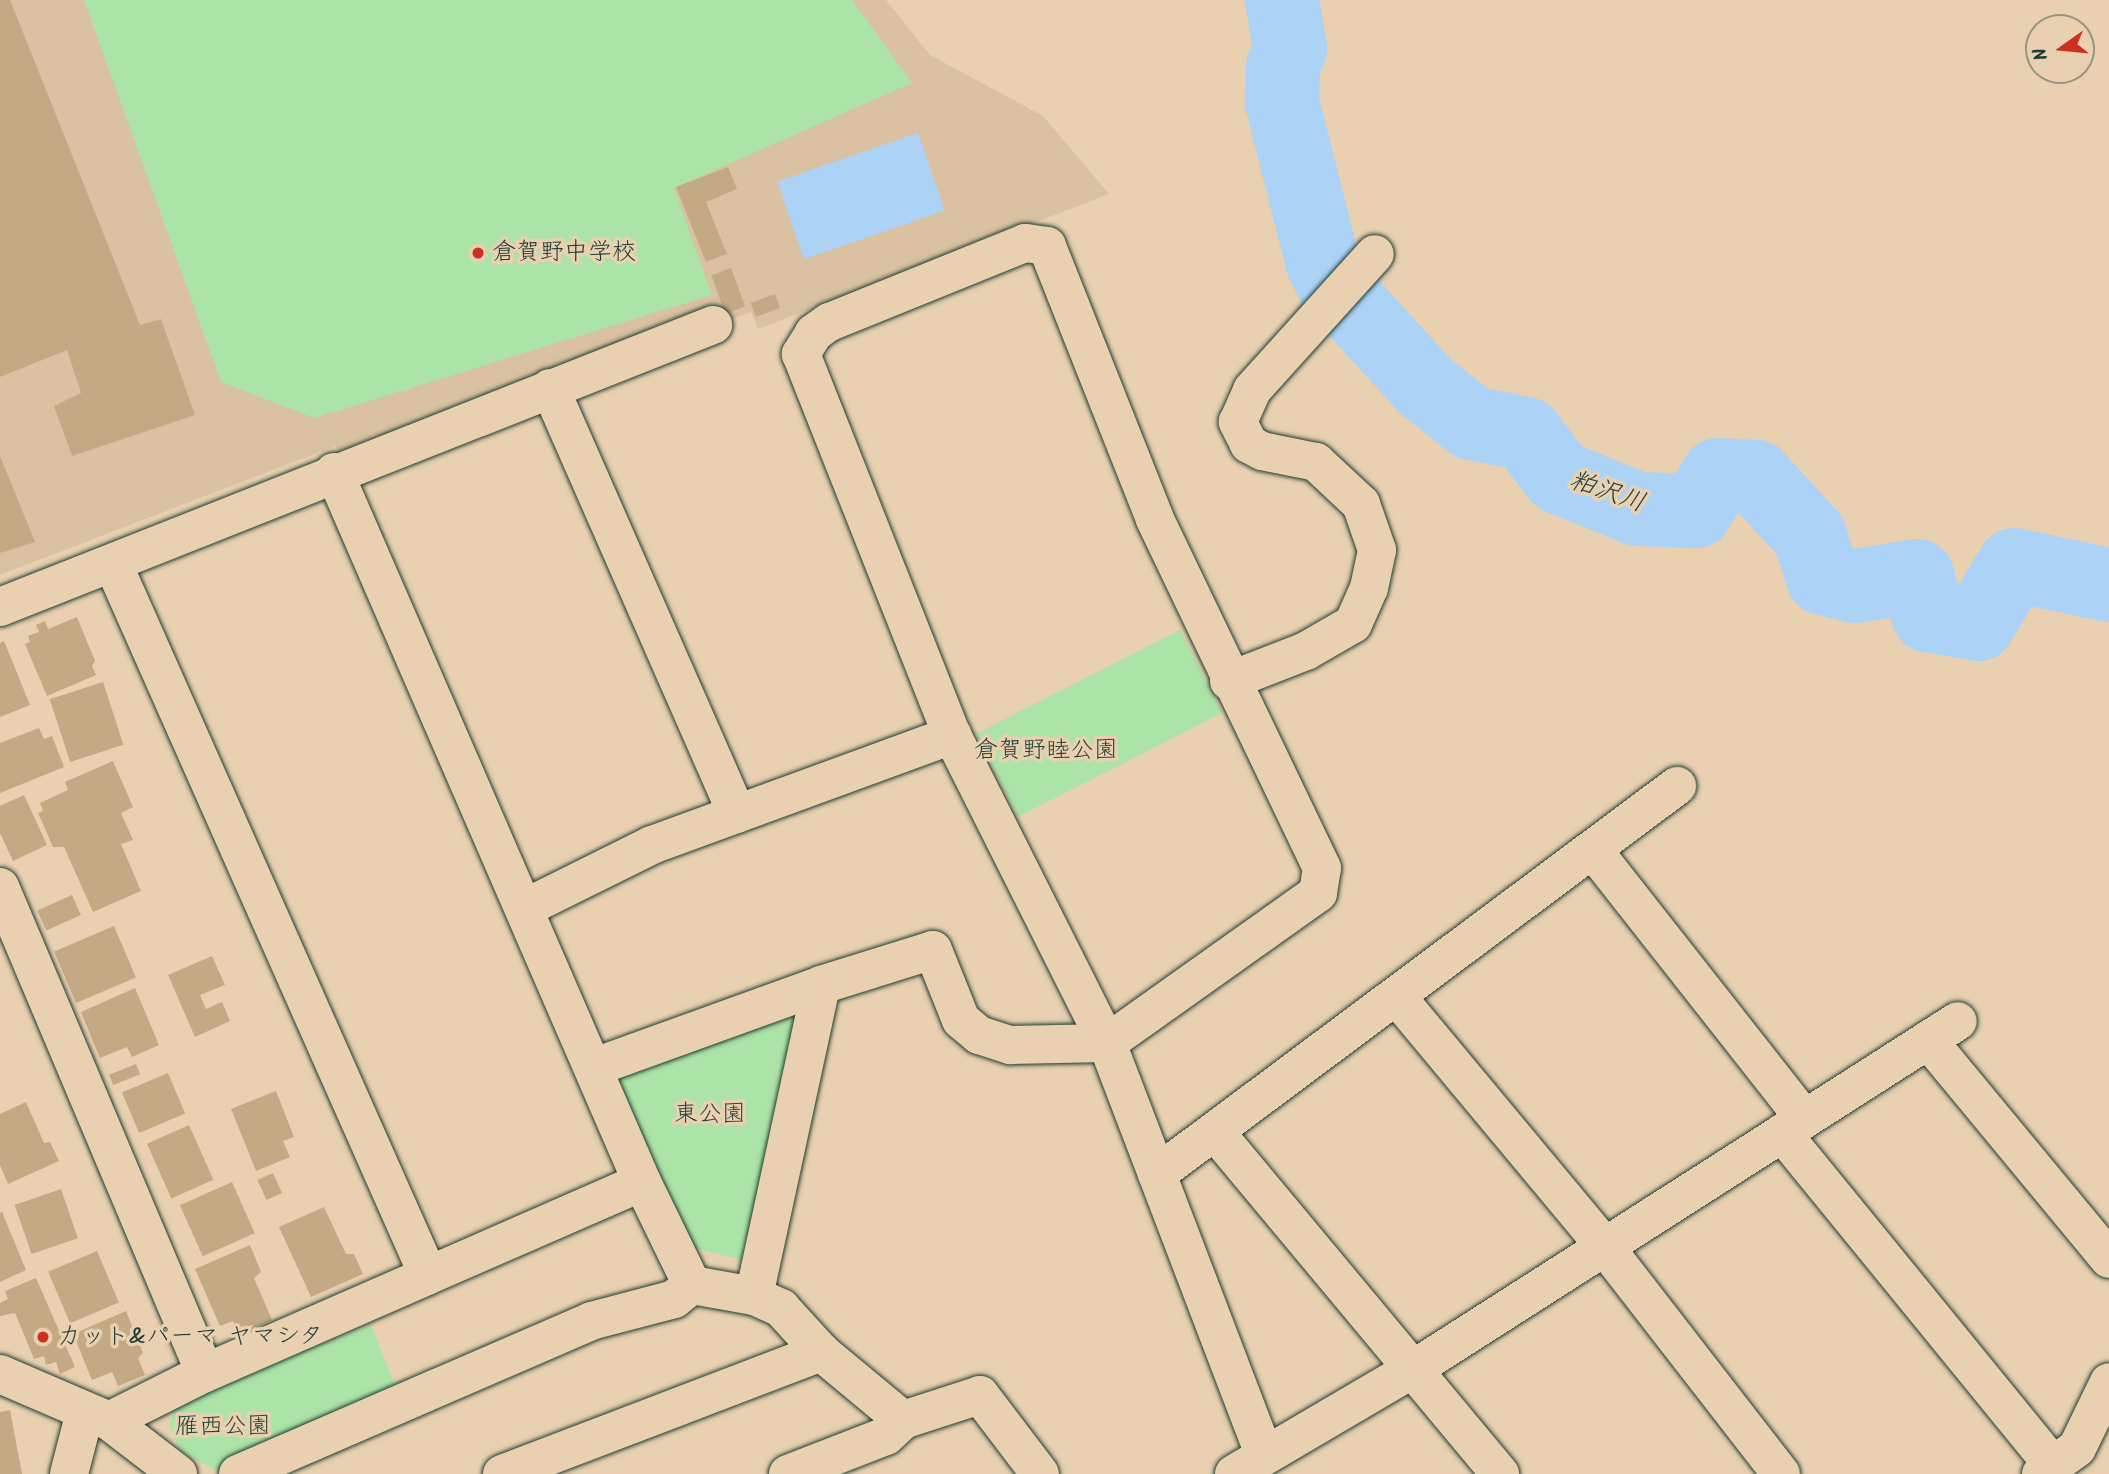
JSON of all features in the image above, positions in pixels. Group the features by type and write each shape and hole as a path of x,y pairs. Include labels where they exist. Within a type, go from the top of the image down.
{"street":[{"path":"595,1067 821,985 933,950 961,1020 979,1035 1010,1045 1107,1043 1318,893 1322,868 1229,681 1155,519 1047,247 1025,243 829,322 814,333 802,354 952,735 1107,1043 1157,1174 1249,1465 1415,1368 1943,1030 2109,1259"},
{"path":"1229,681 1306,651 1353,624 1369,588 1377,550 1361,503 1317,462 1262,451 1249,444 1238,422 1252,390 1375,254"},
{"path":"0,607 113,564 334,472 713,325"},
{"path":"550,388 737,814"},
{"path":"334,472 595,1067 642,1182 692,1285"},
{"path":"113,564 428,1275"},
{"path":"525,908 652,845 952,735"},
{"path":"1157,1174 1216,1133 1677,786"},
{"path":"1593,850 2047,1470 2077,1448 2109,1382"},
{"path":"0,887 205,1373"},
{"path":"754,1296 821,985"},
{"path":"1397,997 1605,1247 1781,1474"},
{"path":"1216,1133 1415,1368 1500,1474"},
{"path":"69,1474 97,1416 205,1373 642,1182"},
{"path":"237,1474 591,1321 674,1299 692,1285 754,1296 781,1308 821,1352 903,1420"},
{"path":"502,1474 821,1352"},
{"path":"0,1374 97,1416 178,1474"},
{"path":"788,1474 887,1436 903,1420 980,1395 1040,1474"}],"shaded area":[{"name":"倉賀野中学校","path":"0,0 886,0 930,55 1043,116 1109,194 758,329 751,312 344,458 335,446 0,575"}],"green space":[{"path":"84,0 852,0 912,83 674,188 712,295 314,418 221,382"},
{"name":"倉賀野睦公園","path":"1180,630 1222,713 1018,817 976,734"},
{"name":"東公園","path":"786,1013 795,1020 751,1262 690,1247 615,1073"},
{"name":"雁西公園","path":"371,1325 398,1393 221,1473 180,1451 169,1425 179,1399"}],"water":[{"path":"918,133 945,211 804,259 777,182"}],"building":[{"path":"0,0 10,0 140,325 161,319 195,415 72,456 54,406 81,393 67,350 0,377"},
{"path":"728,167 737,189 706,202 727,254 706,262 676,187"},
{"path":"731,268 745,307 725,314 711,275"},
{"path":"775,294 780,308 756,317 751,303"},
{"path":"0,456 35,542 0,553"},
{"path":"77,617 95,661 92,666 96,675 47,696 25,644 30,642 28,636 39,632 36,625 45,621 48,629"},
{"path":"4,641 30,705 0,717 0,643"},
{"path":"103,682 123,745 70,762 50,699"},
{"path":"39,728 44,739 52,736 64,767 0,793 0,743"},
{"path":"113,761 133,807 121,813 133,840 121,844 141,891 93,912 64,847 53,847 38,813 43,811 40,803 68,790 65,782"},
{"path":"24,795 47,845 13,861 0,833 0,806"},
{"path":"72,895 81,915 46,931 37,910"},
{"path":"114,926 136,978 76,1003 54,951"},
{"path":"212,956 225,985 200,995 206,1009 222,1002 230,1021 195,1037 168,975"},
{"path":"135,988 159,1045 132,1057 127,1047 100,1058 81,1012"},
{"path":"136,1064 140,1074 113,1085 109,1075"},
{"path":"168,1073 185,1114 139,1133 122,1093"},
{"path":"276,1091 294,1137 283,1141 290,1157 256,1171 231,1109"},
{"path":"26,1102 44,1143 50,1142 59,1161 8,1184 0,1165 0,1114"},
{"path":"189,1125 213,1180 171,1199 147,1144"},
{"path":"273,1173 282,1193 266,1200 257,1180"},
{"path":"232,1182 255,1233 203,1256 180,1205"},
{"path":"61,1189 78,1238 32,1254 15,1205"},
{"path":"324,1207 346,1254 354,1254 363,1274 311,1297 279,1227"},
{"path":"2,1212 26,1270 0,1282 0,1213"},
{"path":"250,1245 261,1272 254,1278 272,1320 238,1334 233,1321 220,1326 195,1269"},
{"path":"97,1251 119,1303 70,1323 48,1272"},
{"name":"カット&パーマ ヤマシタ","path":"36,1278 75,1367 60,1374 56,1362 46,1365 44,1356 34,1359 15,1313 0,1316 0,1303 8,1299 5,1291"},
{"path":"126,1311 143,1353 138,1358 145,1375 118,1386 112,1372 92,1380 73,1334"},
{"path":"10,1410 22,1474 0,1474 0,1412"}],"waterway":[{"name":"粕沢川","path":"1282,0 1290,48 1283,67 1282,102 1323,264 1335,287 1425,386 1472,423 1526,434 1559,477 1638,509 1696,511 1718,475 1756,477 1810,536 1823,578 1855,586 1917,576 1928,615 1978,624 2014,565 2109,585"}],"place":[{"name":"倉賀野中学校","path":"478,253"},
{"name":"カット&パーマ ヤマシタ","path":"43,1337"}]}
